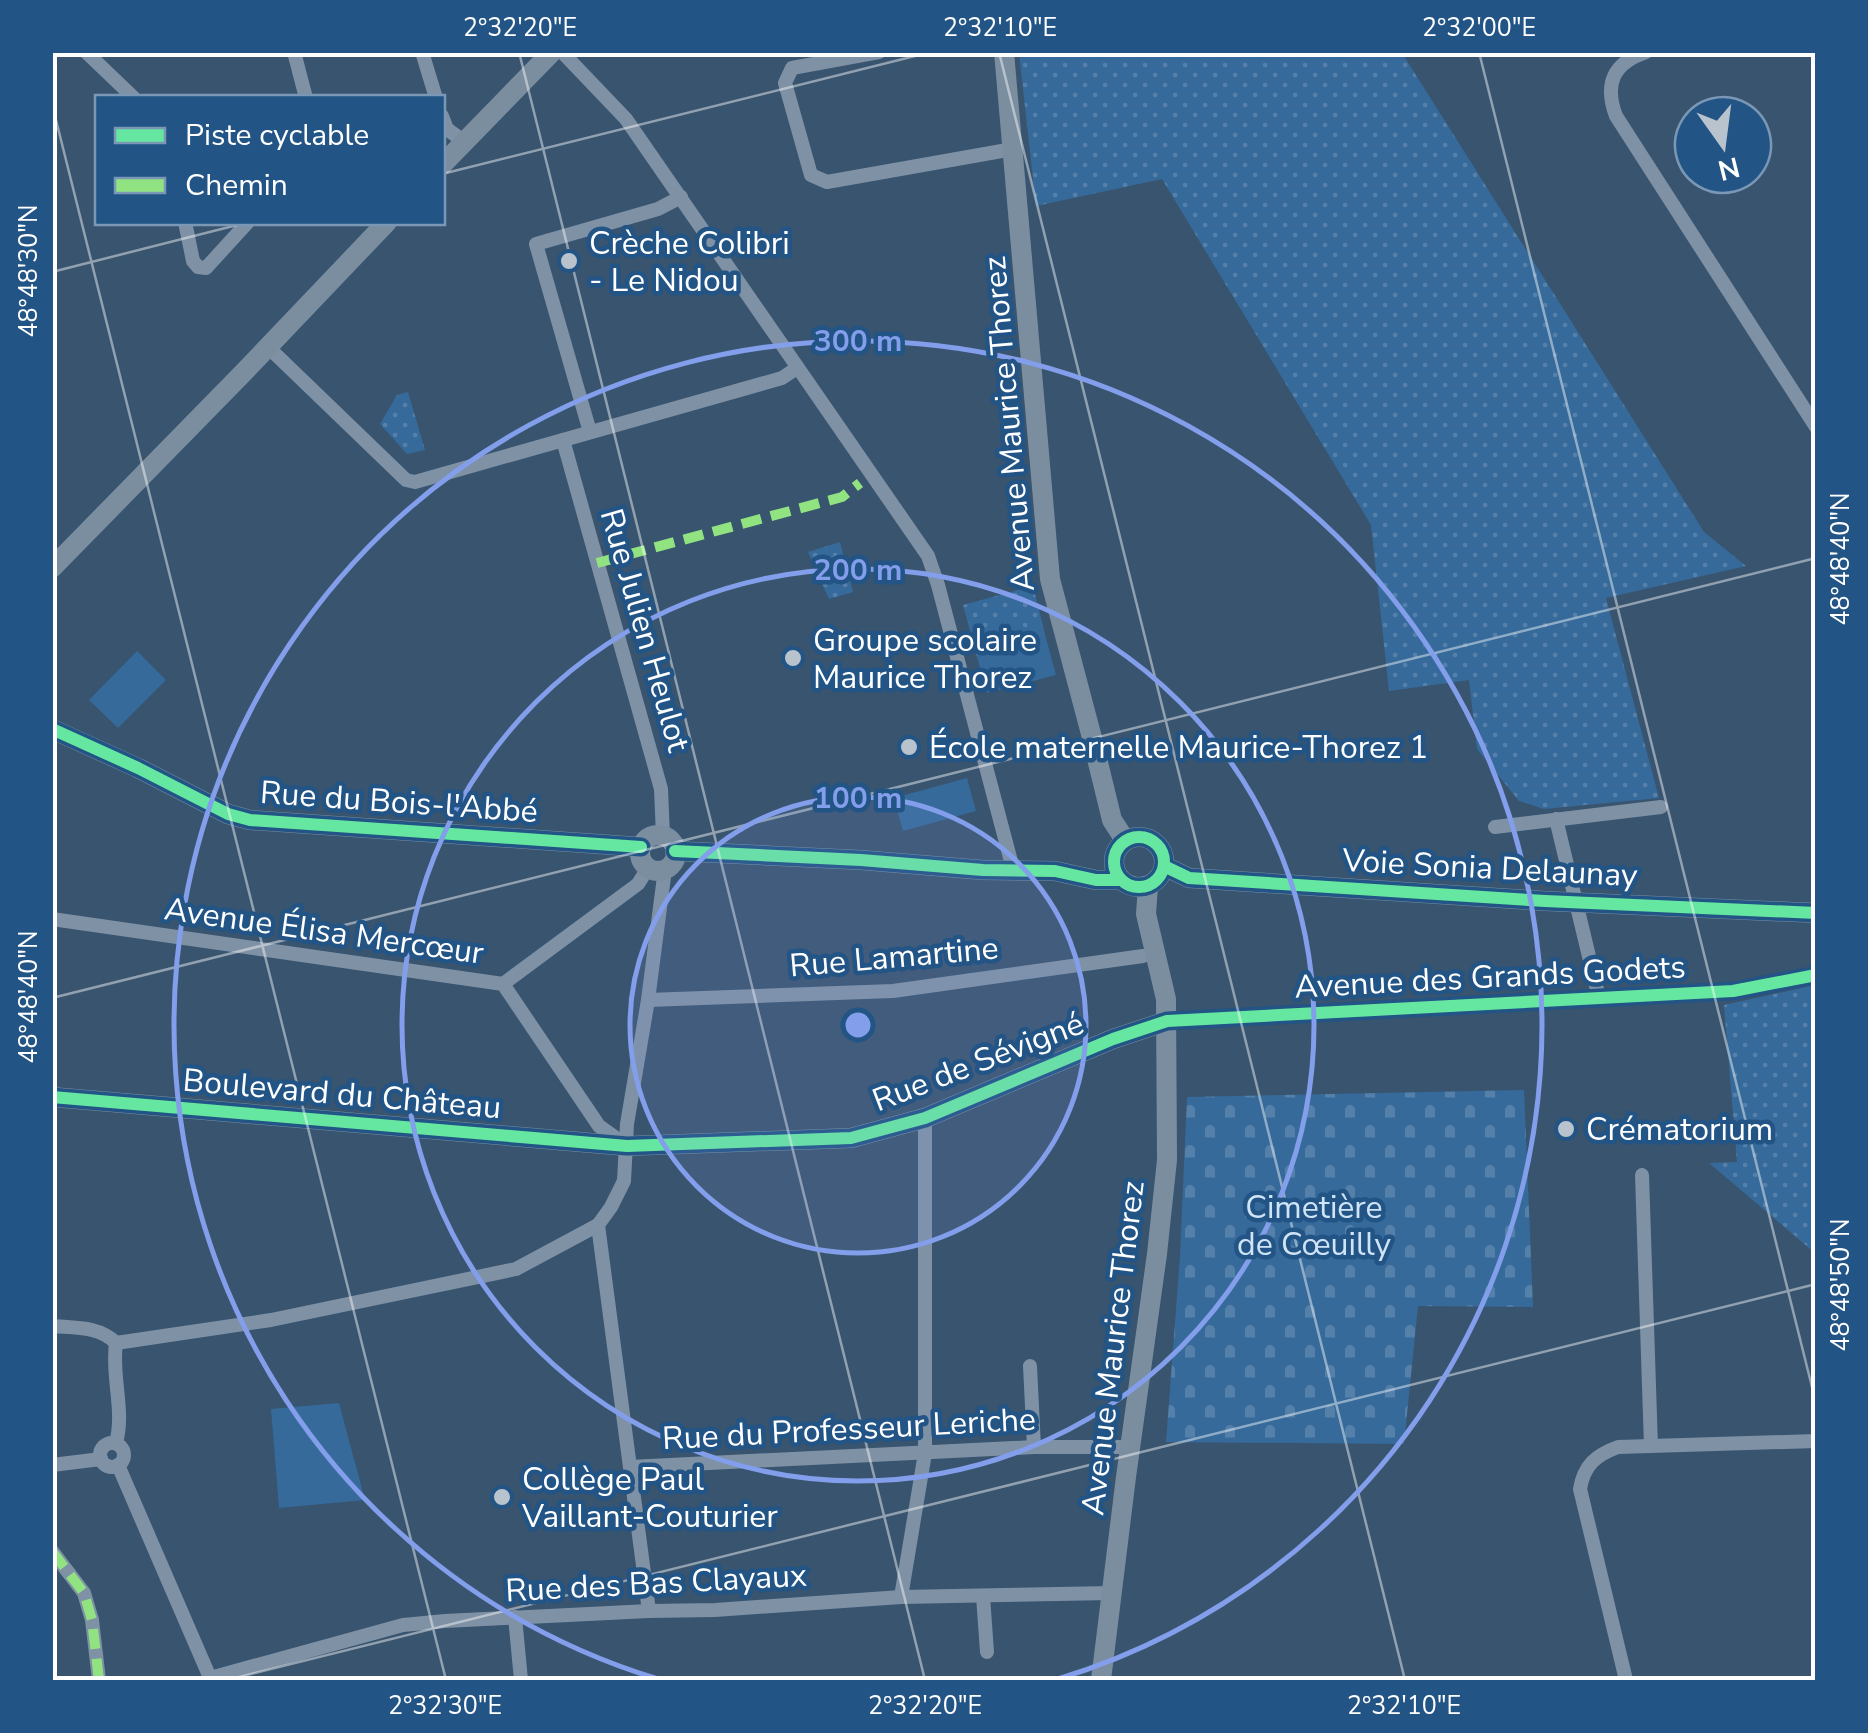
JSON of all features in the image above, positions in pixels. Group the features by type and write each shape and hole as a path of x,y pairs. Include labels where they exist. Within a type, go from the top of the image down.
{"main road":[{"path":"445,161 552,52"},
{"name":"Avenue Maurice Thorez","path":"1004,52 1050,580 1112,820 1125,840"},
{"path":"52,568 384,225"},
{"name":"Rue du Bois-l'Abbé","path":"52,729 228,814 250,820 658,854 1119,875"},
{"path":"1136,836 1148,838 1164,854 1164,866 1156,882 1148,886 1119,875 1118,847 1136,836"},
{"name":"Voie Sonia Delaunay","path":"1164,866 1189,878 1816,913"},
{"name":"Avenue Maurice Thorez","path":"1119,875 1155,1002 1167,1021"},
{"name":"Avenue Maurice Thorez","path":"1101,1680 1167,1160 1166,999 1146,914 1148,886"},
{"name":"Rue de Sévigné","path":"627,1146 850,1138 925,1118 1113,1039 1167,1021"},
{"name":"Boulevard du Château","path":"52,1097 627,1146"}],"street":[{"path":"86,52 131,95"},
{"path":"294,52 305,95"},
{"path":"422,52 435,95"},
{"path":"562,52 626,118 928,556 1013,870"},
{"path":"879,52 792,68 785,83 812,175 826,182 1013,149"},
{"path":"1646,52 1620,66 1613,77 1610,102 1616,116 1816,427"},
{"path":"445,124 466,142"},
{"path":"590,432 536,244 658,209 680,197"},
{"path":"186,225 198,268 206,268 245,225"},
{"path":"268,347 406,480 415,482 782,378 798,368"},
{"name":"Rue Julien Heulot","path":"562,440 661,789 648,1000 627,1124 627,1146"},
{"path":"1495,827 1661,807"},
{"path":"1556,819 1599,998"},
{"path":"503,984 638,884 658,854"},
{"name":"Avenue Élisa Mercœur","path":"52,919 503,984 600,1126 627,1146"},
{"name":"Rue Lamartine","path":"648,1000 893,991 1143,956"},
{"name":"Avenue des Grands Godets","path":"1167,1021 1732,992 1816,975"},
{"path":"900,1597 925,1453 925,1118"},
{"path":"116,1342 271,1320 504,1272 598,1225 624,1181 627,1146"},
{"path":"1642,1175 1651,1446"},
{"path":"598,1225 649,1611"},
{"path":"52,1326 93,1330 116,1342"},
{"path":"116,1342 120,1428 116,1444"},
{"path":"1030,1366 1034,1447"},
{"path":"1626,1680 1580,1489 1589,1463 1618,1447 1816,1442"},
{"path":"101,1459 102,1448 116,1444 124,1452 118,1466"},
{"name":"Rue du Professeur Leriche","path":"630,1466 1034,1447 1130,1447"},
{"path":"52,1465 101,1459 110,1466 118,1466"},
{"path":"118,1466 211,1680"},
{"path":"52,1551 84,1592 92,1620 98,1680"},
{"name":"Rue des Bas Clayaux","path":"211,1680 403,1625 900,1597 1112,1593"},
{"path":"984,1596 987,1652"},
{"path":"515,1616 521,1680"}],"green space":[{"path":"1019,53 1402,53 1704,532 1746,566 1606,598 1659,798 1544,809 1519,801 1477,749 1469,680 1389,691 1371,525 1162,179 1036,206"},
{"path":"408,392 425,450 407,454 380,424 397,395"},
{"path":"840,542 853,592 829,599 808,552"},
{"path":"1033,586 1046,638 977,657 963,605"},
{"path":"1046,638 1056,675 987,693 977,657"},
{"path":"137,651 166,680 118,728 89,700"},
{"path":"967,778 976,811 903,831 894,798"},
{"path":"1816,985 1815,1253 1709,1163 1737,1162 1724,1005"},
{"name":"Cimetière de Cœuilly","path":"1524,1090 1533,1307 1418,1306 1404,1444 1166,1442 1187,1097"},
{"path":"339,1403 365,1500 279,1508 271,1409"}],"marked path":[{"path":"597,563 842,497 860,483"},
{"path":"52,1551 84,1593 92,1620 99,1680"}],"cycle path":[{"path":"52,729 228,814 250,820 641,847"},
{"path":"1139,837 1157,844 1164,862 1157,880 1139,887 1121,880 1114,862 1121,844 1139,837"},
{"path":"675,851 1055,871 1096,880 1120,880"},
{"path":"1164,866 1189,878 1545,901 1816,913"},
{"path":"52,1097 627,1146 851,1138 925,1118 1113,1039 1167,1021 1733,991 1816,975"}],"place":[{"name":"Crèche Colibri - Le Nidou","path":"569,261"},
{"name":"Groupe scolaire Maurice Thorez","path":"793,658"},
{"name":"École maternelle Maurice-Thorez 1","path":"909,747"},
{"name":"Crématorium","path":"1566,1129"},
{"name":"Collège Paul Vaillant-Couturier","path":"502,1497"}]}
